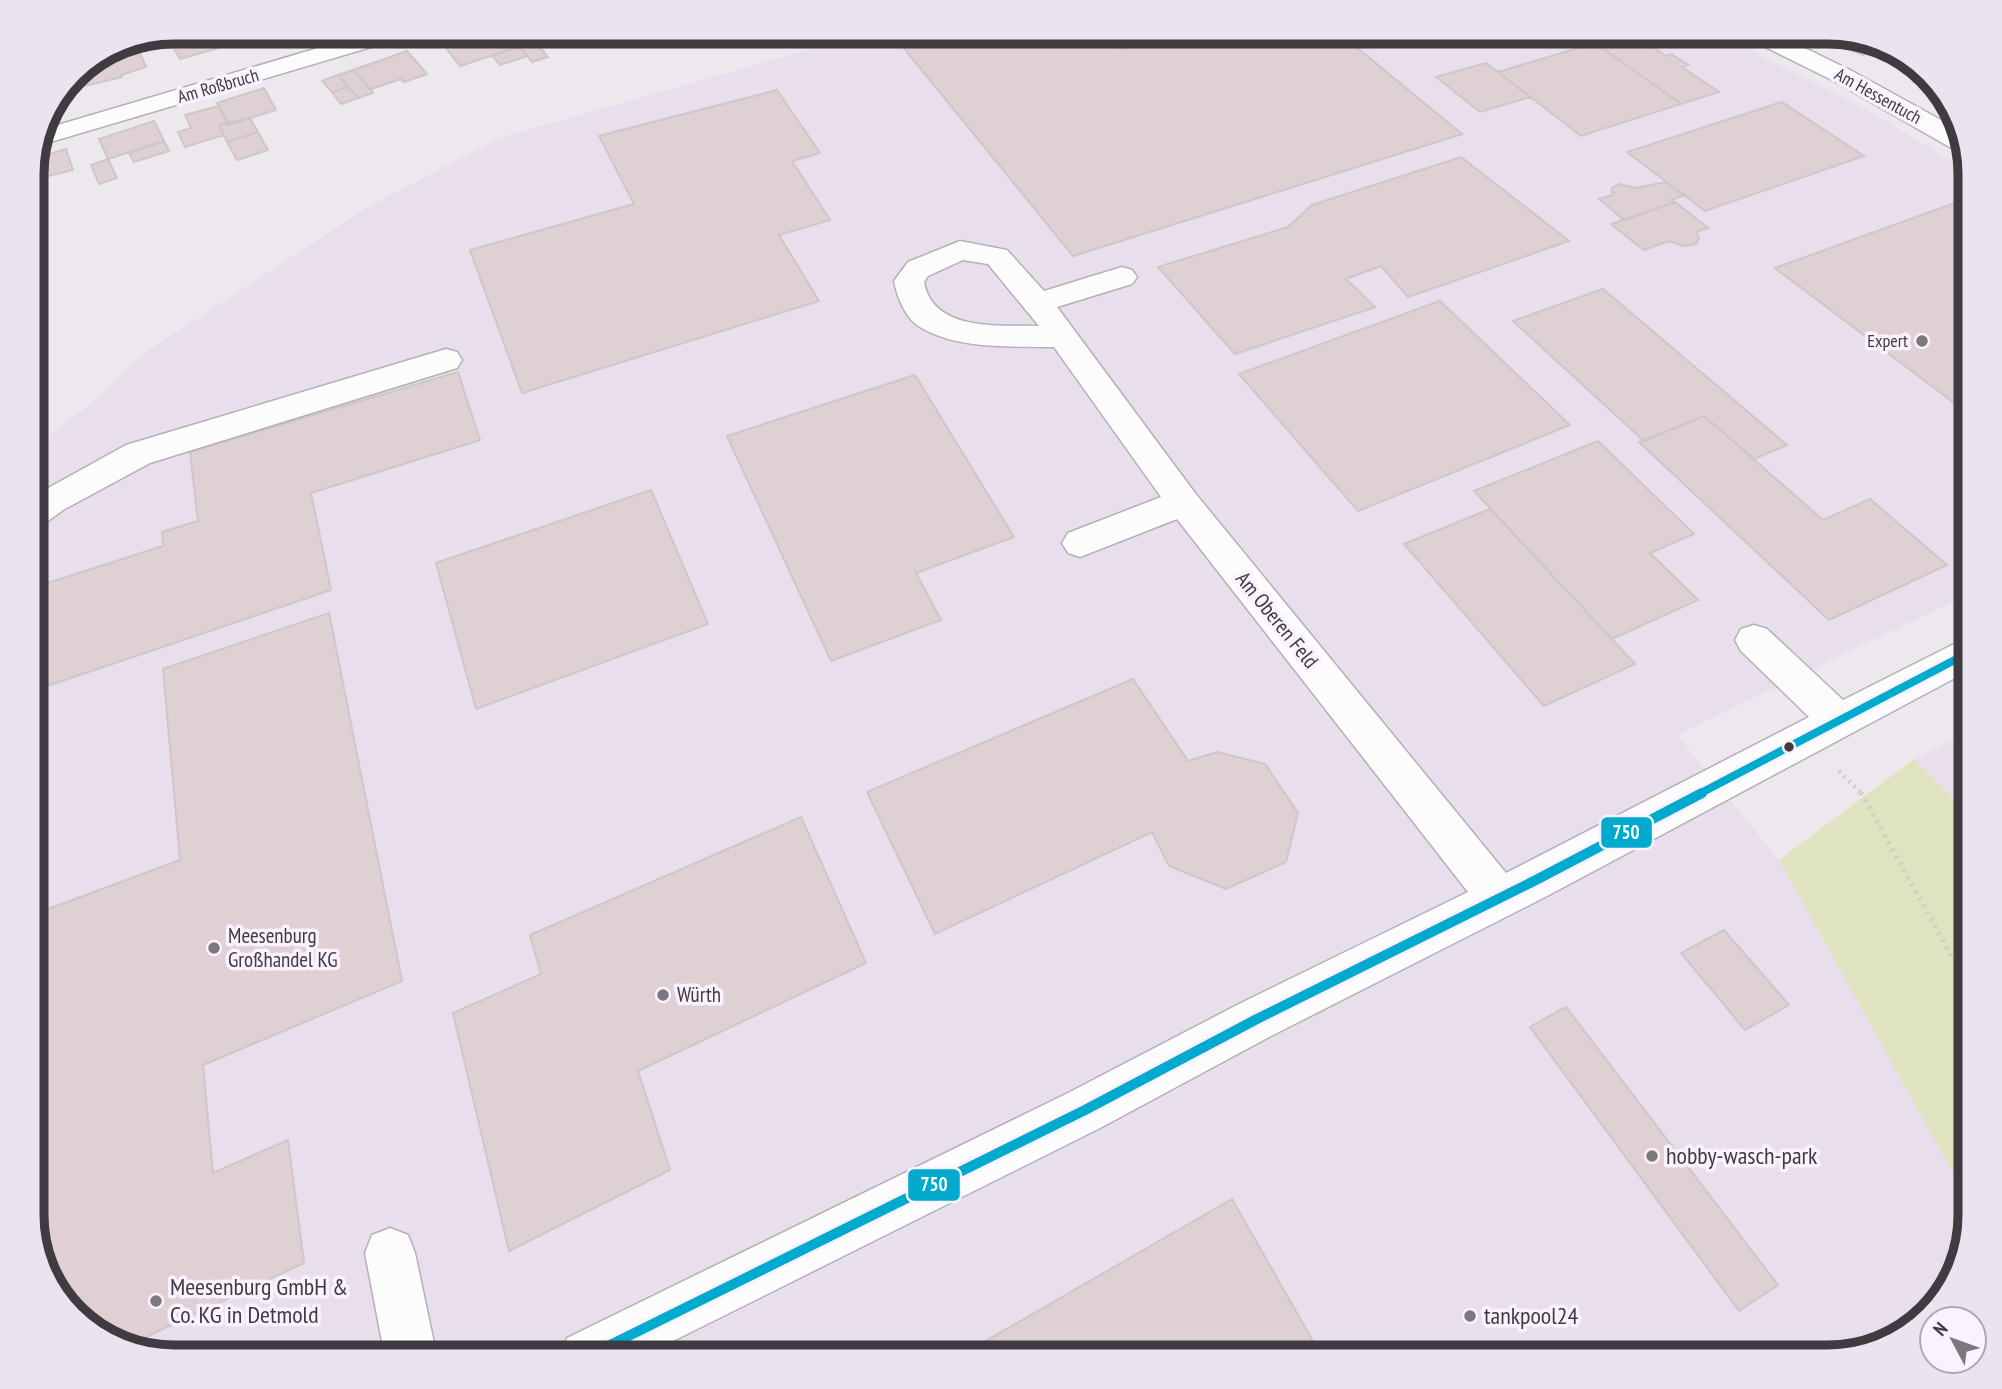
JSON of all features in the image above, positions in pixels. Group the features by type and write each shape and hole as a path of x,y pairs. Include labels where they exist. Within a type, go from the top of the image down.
{"street":[{"name":"Am Roßbruch","path":"51,133 355,44"},
{"name":"Am Hessentuch","path":"1778,44 1843,76 1953,138"},
{"name":"Am Oberen Feld","path":"1061,337 978,333 930,320 910,294 909,281 919,269 960,250 997,257 1038,303 1183,502 1499,898"},
{"path":"1038,303 1122,277"},
{"path":"44,506 138,454 446,360"},
{"path":"1080,543 1183,502"},
{"path":"1754,640 1823,729"},
{"path":"640,1345 1255,1020 1499,898 1958,658"},
{"path":"390,1253 409,1345"}],"path":[{"path":"1823,729 1863,795 1958,967"}],"shaded area":[{"path":"829,44 1737,44 1857,104 1958,165 1958,599 1677,735 1779,860 1958,1182 1956,1240 1945,1273 1936,1287 1922,1305 1918,1305 1918,1309 1893,1328 1862,1341 1828,1345 174,1345 140,1341 109,1328 82,1307 61,1280 48,1249 44,1224 44,438 82,411 146,352 365,209 499,138"},
{"path":"1958,738 1958,804 1914,759"}],"green space":[{"path":"1914,759 1958,804 1958,1182 1779,860"}],"building":[{"path":"171,44 232,44 180,59"},
{"path":"443,44 521,46 460,66"},
{"path":"518,44 537,44 548,57 532,62"},
{"path":"901,44 1116,44 1121,49 1141,44 1353,44 1462,134 1073,256"},
{"path":"1596,44 1648,44 1666,56 1671,54 1688,65 1682,67 1719,92 1681,104"},
{"path":"1596,44 1681,104 1581,136 1498,72"},
{"path":"1837,45 1869,51 1863,55"},
{"path":"519,47 527,56 500,65 492,55"},
{"path":"138,49 146,67 121,75 122,77 76,88 109,61"},
{"path":"407,51 427,74 371,89 373,93 353,70"},
{"path":"1486,63 1530,97 1480,112 1436,77"},
{"path":"353,70 373,93 358,98 338,75"},
{"path":"338,75 348,87 332,92 322,81"},
{"path":"348,87 358,98 341,104 332,92"},
{"path":"264,88 276,110 228,125 217,103"},
{"path":"777,90 820,153 792,161 830,220 779,235 819,301 522,393 470,250 634,204 599,136"},
{"path":"1782,102 1864,156 1705,211 1627,152"},
{"path":"219,106 228,123 219,125 224,135 185,147 178,132 191,128 185,115"},
{"path":"250,118 258,132 227,142 219,125"},
{"path":"154,121 164,141 108,159 99,139"},
{"path":"258,132 268,150 237,160 227,142"},
{"path":"164,141 169,151 134,162 129,153"},
{"path":"66,149 73,170 44,177 45,155"},
{"path":"1461,157 1569,241 1408,297 1381,266 1346,279 1375,307 1235,354 1158,267 1288,227 1312,205"},
{"path":"108,159 117,178 99,184 91,165"},
{"path":"1666,182 1685,195 1671,200 1675,202 1624,220 1599,199 1613,195 1612,188 1619,184 1636,188"},
{"path":"1675,202 1708,228 1696,232 1699,237 1696,244 1684,246 1669,241 1644,250 1611,224"},
{"name":"Expert","path":"1958,203 1958,406 1775,268"},
{"path":"1603,289 1787,445 1754,459 1704,416 1644,441 1513,321"},
{"path":"1440,301 1570,425 1358,511 1239,374"},
{"path":"458,372 480,440 311,493 331,590 44,687 44,584 163,546 162,532 198,521 190,452"},
{"path":"915,375 1014,537 916,573 941,620 831,661 727,436"},
{"path":"1704,416 1823,520 1870,499 1947,565 1829,620 1639,442"},
{"path":"1598,441 1694,534 1650,553 1698,600 1612,639 1474,491"},
{"path":"651,490 708,624 476,709 436,563"},
{"path":"1490,509 1635,664 1544,706 1404,544"},
{"name":"Meesenburg Großhandel KG","path":"329,613 402,981 203,1065 213,1173 288,1140 304,1263 139,1340 109,1328 82,1307 61,1280 48,1249 44,1224 44,911 180,860 163,669"},
{"path":"1133,679 1188,761 1217,752 1265,764 1298,813 1286,862 1226,889 1169,866 1152,832 935,934 867,792"},
{"path":"801,817 866,963 638,1071 670,1170 509,1251 453,1013 541,974 530,935"},
{"path":"1724,930 1789,1005 1745,1030 1681,953"},
{"name":"hobby-wasch-park","path":"1566,1007 1778,1285 1739,1311 1530,1027"},
{"path":"1232,1199 1315,1345 979,1345"}],"transit line":[{"name":"750","path":"610,1345 1085,1110 1255,1020 1534,881 1958,658"}],"place":[{"name":"Expert","path":"1922,341"},
{"name":"Meesenburg Großhandel KG","path":"214,948"},
{"name":"Würth","path":"663,995"},
{"name":"hobby-wasch-park","path":"1652,1156"},
{"name":"Meesenburg GmbH & Co. KG in Detmold","path":"156,1301"},
{"name":"tankpool24","path":"1470,1316"}]}
